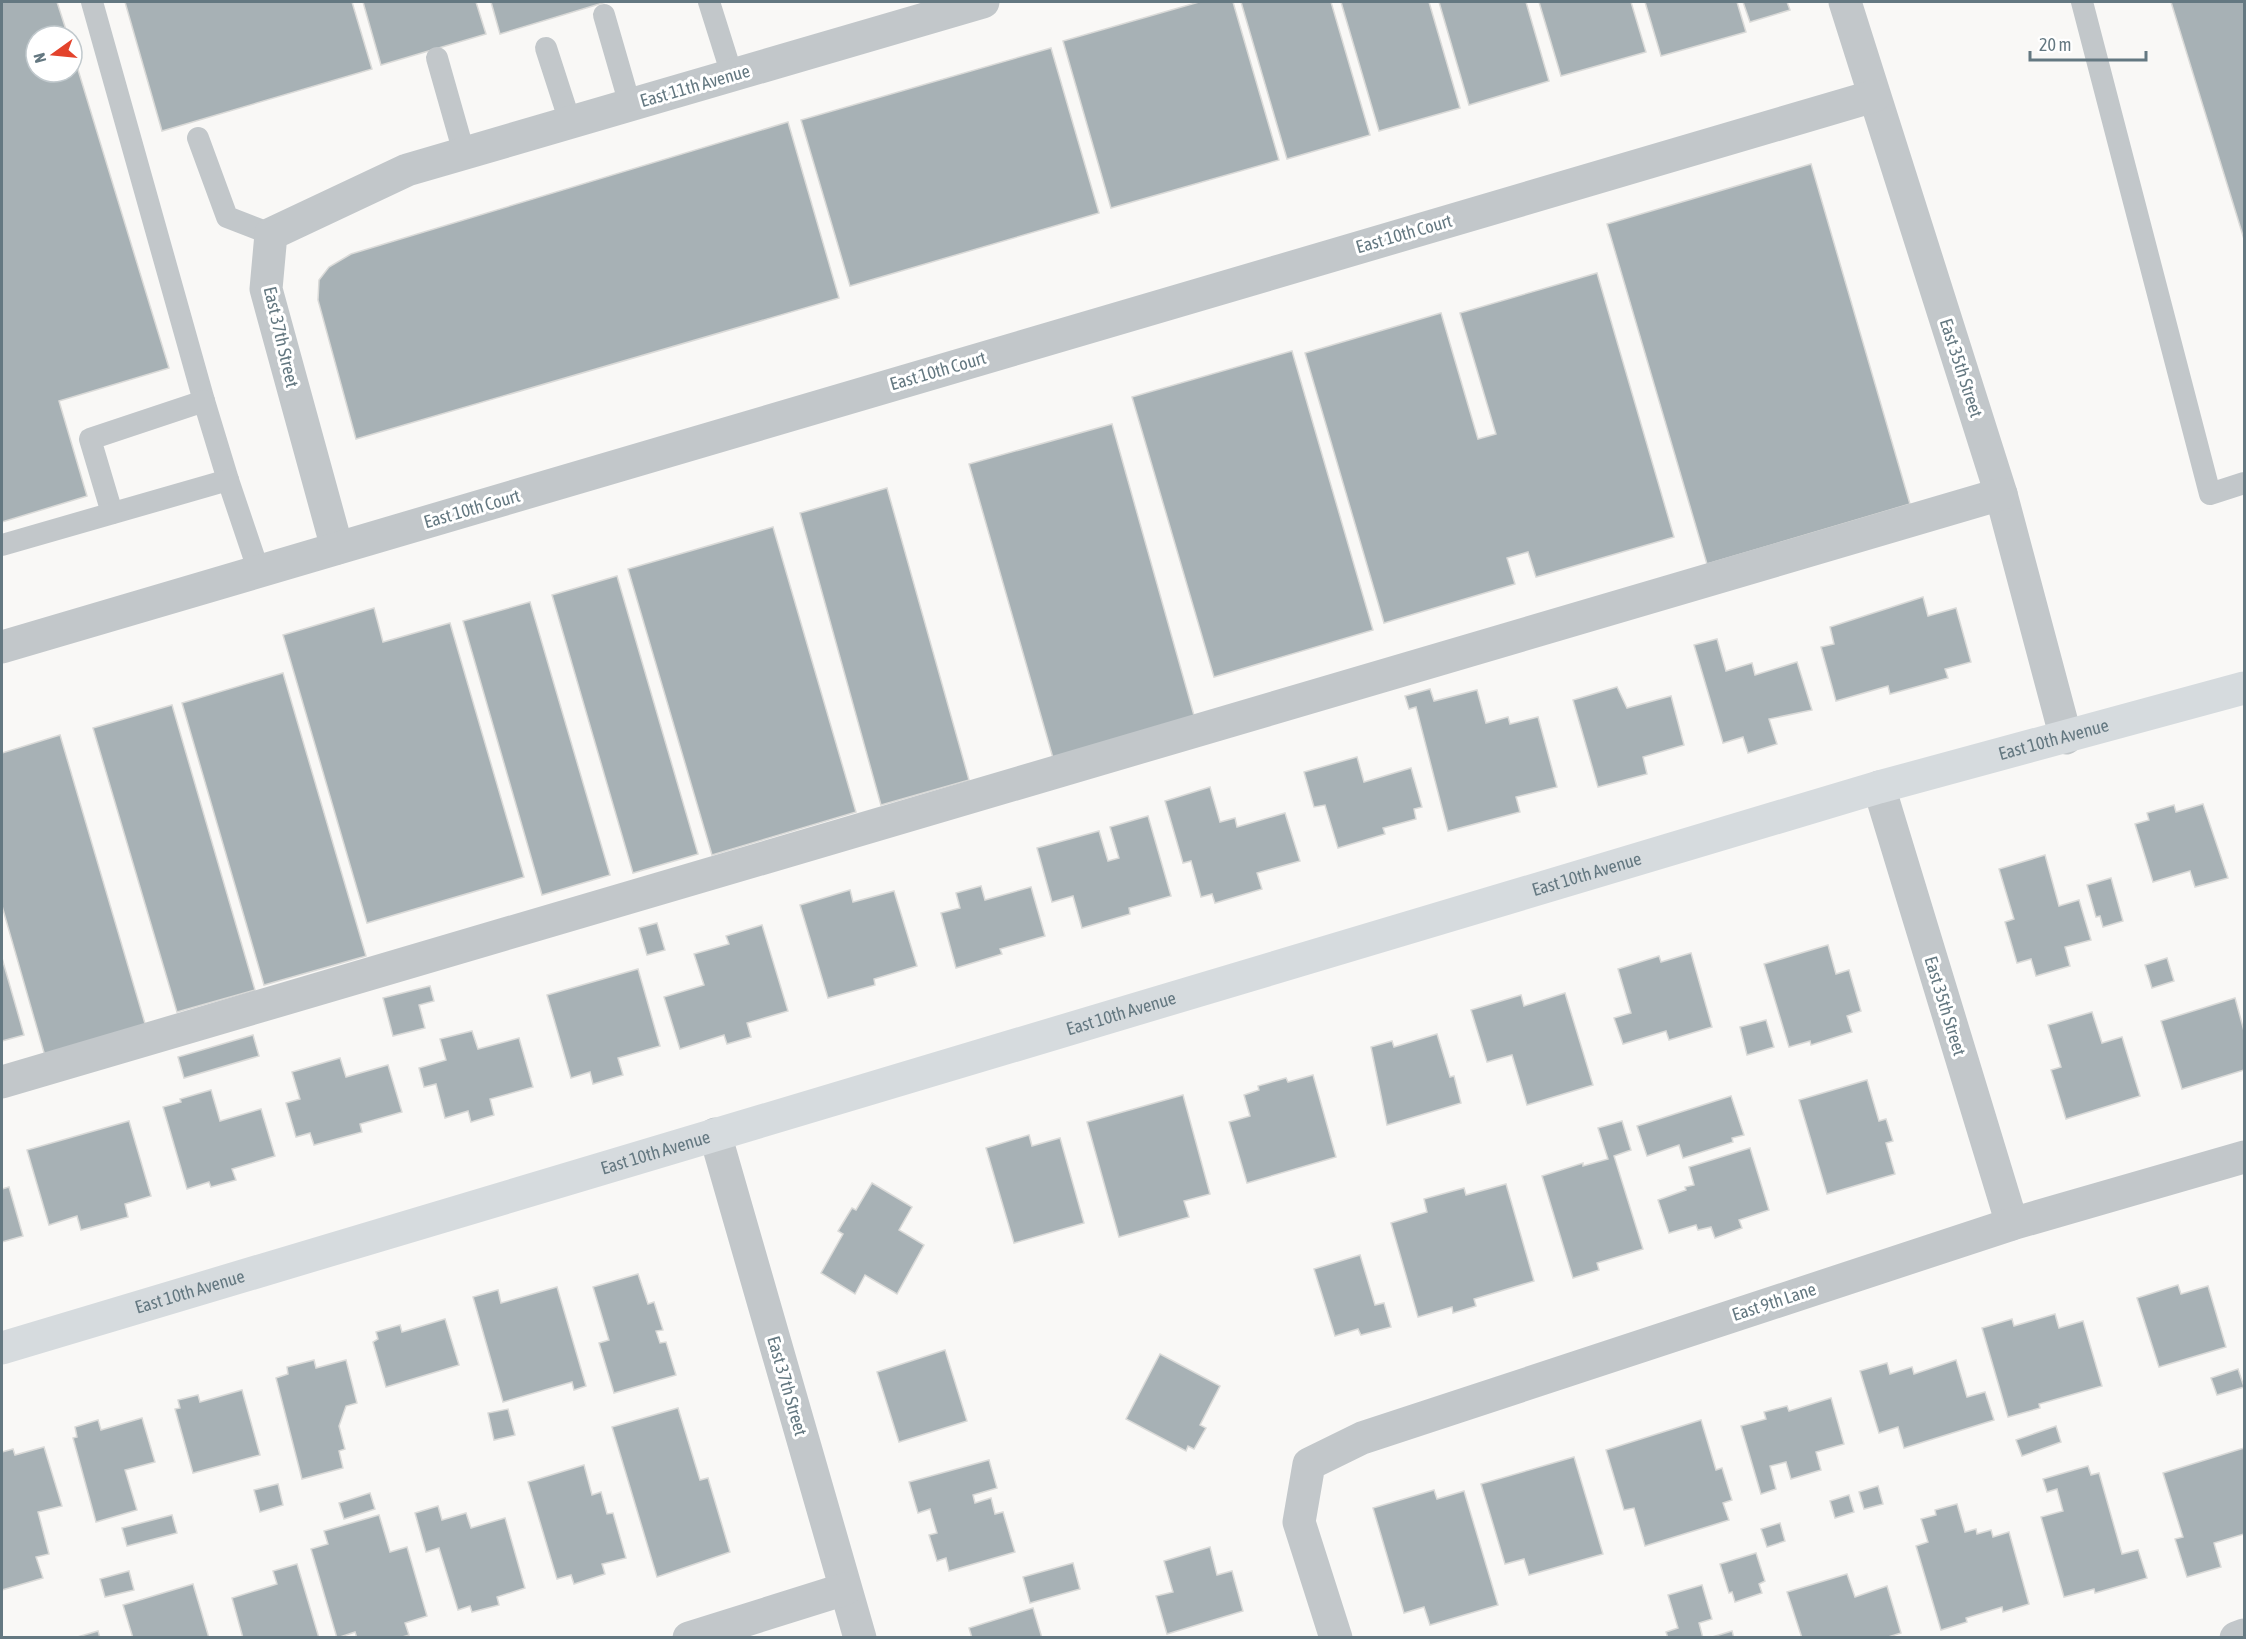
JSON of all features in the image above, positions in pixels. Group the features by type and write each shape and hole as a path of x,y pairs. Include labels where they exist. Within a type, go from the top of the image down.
{"street":[{"name":"East 11th Avenue","path":"271,234 407,170 983,2"},
{"name":"East 35th Street","path":"1845,2 2001,494 2066,738"},
{"name":"East 10th Court","path":"2,647 1874,96"},
{"name":"East 37th Street","path":"271,234 266,289 337,548"},
{"path":"2,1082 2001,494"},
{"name":"East 10th Avenue","path":"2,1348 1879,788 2244,688"},
{"name":"East 35th Street","path":"1879,788 2012,1224"},
{"name":"East 37th Street","path":"715,1134 860,1638"},
{"name":"East 9th Lane","path":"1336,1638 1299,1522 1310,1464 1362,1438 2012,1224 2244,1157"},
{"path":"689,1638 845,1589"},
{"path":"2236,1638 2244,1635"}],"lane":[{"path":"93,2 204,401 259,572"},
{"path":"709,2 732,75"},
{"path":"2082,2 2210,494 2244,483"},
{"path":"604,15 630,105"},
{"path":"546,48 570,122"},
{"path":"437,58 464,153"},
{"path":"198,138 227,217 271,234"},
{"path":"112,513 90,439 204,401"},
{"path":"2,545 228,480"}],"building":[{"path":"2,2 57,2 64,24 24,24 24,84 82,84 169,368 59,401 87,496 2,522"},
{"path":"125,2 352,2 372,69 162,131"},
{"path":"363,2 476,2 486,34 381,65"},
{"path":"491,2 606,2 500,34"},
{"path":"1199,2 1233,2 1279,160 1111,208 1063,41"},
{"path":"1241,2 1331,2 1370,135 1287,159"},
{"path":"1341,2 1429,2 1460,108 1379,131"},
{"path":"1439,2 1526,2 1549,81 1469,105"},
{"path":"1539,2 1631,2 1646,52 1561,76"},
{"path":"1645,2 1737,2 1746,32 1661,56"},
{"path":"1743,2 1787,2 1790,10 1750,22"},
{"path":"2171,2 2244,2 2244,239"},
{"path":"1051,48 1099,213 850,286 801,120"},
{"path":"788,122 839,298 356,439 318,300 319,280 329,267 351,254"},
{"path":"1811,164 1910,504 1707,564 1607,224"},
{"path":"1597,273 1674,537 1536,577 1528,552 1507,558 1515,584 1384,623 1305,353 1441,313 1478,439 1496,434 1460,313"},
{"path":"1292,351 1373,630 1214,677 1132,397"},
{"path":"1112,424 1195,719 1053,758 969,464"},
{"path":"887,488 969,780 881,805 800,513"},
{"path":"773,527 856,812 712,855 628,569"},
{"path":"617,576 698,854 633,873 552,595"},
{"path":"1923,597 1928,616 1956,608 1971,662 1945,669 1948,678 1890,694 1888,686 1836,701 1821,647 1834,644 1830,627"},
{"path":"530,602 610,875 542,895 463,621"},
{"path":"374,608 383,642 450,623 524,877 367,923 283,635"},
{"path":"1717,639 1726,671 1752,663 1755,675 1797,662 1812,710 1769,719 1777,744 1748,753 1743,737 1723,743 1694,645"},
{"path":"283,673 366,956 264,985 182,703"},
{"path":"1617,687 1627,708 1671,696 1684,745 1643,757 1647,774 1598,787 1573,700"},
{"path":"1430,689 1434,701 1477,690 1486,723 1508,717 1510,724 1538,717 1557,787 1516,797 1520,812 1448,831 1416,707 1409,709 1405,696"},
{"path":"172,705 255,990 177,1012 93,728"},
{"path":"60,735 146,1027 45,1056 2,906 2,753"},
{"path":"1357,757 1364,782 1411,768 1422,807 1414,809 1416,819 1383,828 1385,834 1338,848 1325,805 1314,807 1304,772"},
{"path":"1210,787 1220,822 1235,818 1237,827 1285,813 1300,861 1257,873 1262,889 1215,903 1212,894 1201,897 1191,861 1183,863 1165,801"},
{"path":"2203,804 2228,878 2195,887 2190,871 2153,882 2135,824 2149,820 2147,813 2174,805 2176,812"},
{"path":"1148,816 1171,896 1129,908 1130,914 1082,928 1073,896 1052,902 1037,848 1099,831 1108,861 1119,858 1110,827"},
{"path":"2045,855 2059,906 2079,900 2091,940 2065,947 2070,966 2036,976 2031,959 2017,963 2005,922 2014,919 1999,869"},
{"path":"2111,878 2123,921 2103,927 2100,916 2096,917 2087,885"},
{"path":"981,886 985,900 1031,887 1045,936 1000,949 1002,954 956,968 941,913 960,908 956,893"},
{"path":"850,890 853,902 894,891 917,966 874,979 875,985 828,998 800,905"},
{"path":"657,923 665,950 647,955 639,928"},
{"path":"762,925 788,1011 747,1023 751,1037 727,1044 724,1035 680,1049 664,997 704,985 694,954 729,944 726,936"},
{"path":"1828,945 1836,974 1849,970 1861,1011 1847,1016 1852,1032 1811,1045 1810,1041 1789,1047 1764,964"},
{"path":"1691,953 1712,1027 1669,1040 1666,1031 1623,1044 1614,1018 1631,1013 1618,969 1659,956 1661,962"},
{"path":"2,958 24,1035 2,1041"},
{"path":"2167,958 2174,981 2152,988 2145,965"},
{"path":"638,969 660,1046 618,1058 623,1075 593,1084 590,1072 571,1078 547,995"},
{"path":"430,986 434,1001 419,1005 425,1028 393,1036 383,998"},
{"path":"1565,993 1593,1085 1527,1105 1512,1055 1487,1062 1471,1010 1521,995 1524,1006"},
{"path":"2235,998 2244,1031 2244,1070 2182,1089 2161,1021"},
{"path":"2092,1012 2102,1043 2122,1037 2140,1096 2066,1119 2051,1070 2061,1067 2048,1025"},
{"path":"1766,1020 1774,1047 1747,1055 1740,1027"},
{"path":"472,1031 478,1049 519,1038 533,1087 490,1099 494,1115 471,1122 468,1111 445,1118 436,1084 424,1087 419,1068 446,1060 440,1039"},
{"path":"1437,1034 1450,1077 1454,1076 1461,1103 1387,1125 1371,1047 1392,1041 1394,1047"},
{"path":"253,1035 259,1056 184,1078 178,1057"},
{"path":"340,1058 346,1077 388,1065 402,1112 360,1124 362,1132 314,1145 310,1133 296,1137 286,1103 300,1099 292,1072"},
{"path":"1313,1075 1336,1157 1247,1183 1229,1122 1250,1116 1244,1095 1259,1090 1258,1086 1286,1078 1288,1082"},
{"path":"1867,1080 1879,1121 1886,1119 1893,1141 1886,1143 1895,1174 1827,1194 1799,1100"},
{"path":"211,1090 220,1121 261,1109 275,1156 232,1169 236,1180 211,1187 209,1182 187,1189 163,1107 181,1102 180,1099"},
{"path":"1183,1095 1210,1194 1184,1201 1189,1217 1119,1237 1087,1122"},
{"path":"1731,1096 1744,1135 1732,1138 1733,1142 1683,1158 1679,1145 1647,1156 1637,1126"},
{"path":"129,1121 151,1196 125,1204 128,1217 81,1230 77,1216 49,1225 27,1150"},
{"path":"1622,1121 1631,1150 1614,1156 1643,1249 1597,1263 1599,1270 1573,1278 1542,1176 1583,1163 1583,1166 1608,1159 1598,1128"},
{"path":"1029,1135 1032,1146 1060,1138 1084,1223 1014,1243 986,1148"},
{"path":"1750,1148 1769,1210 1739,1220 1742,1228 1715,1238 1711,1227 1698,1230 1696,1225 1669,1233 1658,1200 1694,1185 1689,1167"},
{"path":"872,1183 912,1207 899,1230 924,1245 897,1294 865,1275 855,1294 821,1273 843,1234 838,1231 852,1208 856,1210"},
{"path":"1506,1184 1534,1281 1474,1299 1476,1306 1453,1313 1452,1307 1418,1317 1391,1223 1427,1212 1424,1199 1464,1188 1466,1195"},
{"path":"9,1187 23,1236 2,1242 2,1189"},
{"path":"1360,1255 1375,1305 1384,1303 1391,1327 1361,1335 1358,1329 1335,1336 1314,1269"},
{"path":"638,1274 648,1304 654,1302 663,1330 656,1331 660,1343 666,1342 676,1375 614,1393 599,1343 609,1340 593,1287"},
{"path":"2178,1285 2181,1294 2208,1286 2226,1347 2159,1367 2137,1298"},
{"path":"557,1287 586,1386 574,1390 572,1382 503,1402 473,1297 498,1290 501,1303"},
{"path":"2055,1314 2059,1328 2083,1321 2102,1386 2039,1404 2040,1408 2008,1417 1982,1328 2012,1319 2014,1326"},
{"path":"445,1319 459,1365 386,1387 373,1342 378,1339 376,1332 400,1325 402,1332"},
{"path":"945,1350 967,1421 899,1442 877,1372"},
{"path":"1160,1354 1220,1386 1200,1425 1206,1428 1194,1449 1188,1446 1186,1451 1126,1419"},
{"path":"314,1360 316,1368 346,1360 357,1403 346,1406 339,1426 345,1449 339,1451 343,1468 302,1479 276,1378 288,1374 287,1367"},
{"path":"1956,1360 1967,1397 1985,1392 1994,1420 1904,1448 1898,1427 1879,1433 1860,1371 1887,1363 1890,1374 1912,1367 1914,1374"},
{"path":"2238,1369 2244,1387 2217,1395 2211,1378"},
{"path":"242,1390 260,1455 193,1473 175,1409 180,1408 178,1400 198,1395 200,1402"},
{"path":"1831,1398 1844,1444 1816,1452 1821,1470 1791,1479 1786,1462 1770,1466 1776,1489 1761,1494 1741,1426 1766,1419 1764,1412 1787,1406 1789,1411"},
{"path":"678,1408 700,1480 708,1478 730,1552 657,1577 612,1427"},
{"path":"508,1409 515,1435 494,1440 488,1413"},
{"path":"142,1418 155,1462 125,1470 137,1510 96,1522 73,1438 77,1437 75,1427 98,1420 101,1430"},
{"path":"1701,1420 1716,1470 1722,1468 1732,1500 1723,1503 1729,1520 1645,1546 1634,1508 1624,1510 1606,1450"},
{"path":"2056,1426 2061,1442 2022,1456 2016,1440"},
{"path":"44,1447 62,1506 38,1512 49,1554 36,1557 43,1578 2,1590 2,1452 13,1449 15,1455"},
{"path":"2244,1448 2244,1534 2214,1543 2221,1567 2187,1577 2175,1539 2183,1537 2163,1473"},
{"path":"1574,1457 1603,1554 1529,1575 1524,1559 1505,1564 1481,1484"},
{"path":"989,1460 997,1488 973,1495 975,1503 991,1498 995,1514 1003,1512 1015,1552 949,1571 946,1558 937,1561 929,1535 937,1533 930,1509 918,1513 909,1482"},
{"path":"584,1465 592,1495 601,1492 607,1514 613,1513 626,1558 602,1564 605,1574 574,1584 571,1575 557,1579 528,1482"},
{"path":"2088,1466 2091,1475 2099,1473 2122,1554 2138,1550 2147,1578 2095,1593 2094,1589 2064,1597 2041,1517 2063,1511 2057,1489 2047,1492 2043,1479"},
{"path":"278,1484 283,1505 260,1512 254,1490"},
{"path":"1878,1486 1883,1504 1864,1509 1859,1492"},
{"path":"1434,1490 1437,1499 1464,1491 1498,1605 1430,1625 1424,1607 1404,1613 1373,1508"},
{"path":"370,1493 375,1509 344,1519 339,1503"},
{"path":"1849,1495 1854,1512 1835,1518 1830,1501"},
{"path":"1957,1504 1965,1532 1976,1529 1977,1534 1991,1530 1993,1537 2009,1532 2029,1604 2003,1612 2002,1607 1966,1618 1967,1622 1941,1630 1916,1546 1928,1542 1921,1519 1936,1515 1935,1510"},
{"path":"438,1506 442,1520 466,1513 471,1528 505,1518 525,1588 497,1597 499,1605 472,1612 470,1606 458,1610 439,1548 426,1552 415,1513"},
{"path":"172,1515 177,1533 127,1546 122,1528"},
{"path":"379,1515 390,1552 407,1547 427,1616 405,1623 409,1635 399,1638 357,1638 355,1632 337,1638 311,1549 328,1544 324,1531"},
{"path":"1780,1523 1785,1541 1767,1547 1761,1529"},
{"path":"1210,1547 1217,1575 1232,1571 1243,1611 1167,1634 1156,1596 1173,1592 1164,1561"},
{"path":"1756,1553 1765,1581 1759,1584 1762,1593 1735,1602 1732,1592 1729,1593 1720,1564"},
{"path":"1073,1563 1080,1589 1030,1603 1023,1577"},
{"path":"297,1564 319,1638 243,1638 232,1598 277,1584 273,1571"},
{"path":"129,1571 134,1590 105,1597 100,1579"},
{"path":"1847,1574 1855,1597 1887,1586 1901,1633 1885,1638 1802,1638 1787,1592"},
{"path":"193,1584 209,1638 133,1638 123,1605"},
{"path":"1702,1585 1712,1619 1699,1623 1703,1638 1668,1638 1666,1632 1678,1628 1668,1595"},
{"path":"1033,1608 1042,1638 972,1638 969,1628"},
{"path":"98,1631 100,1638 74,1638"},
{"path":"1732,1631 1734,1638 1709,1638"}]}
